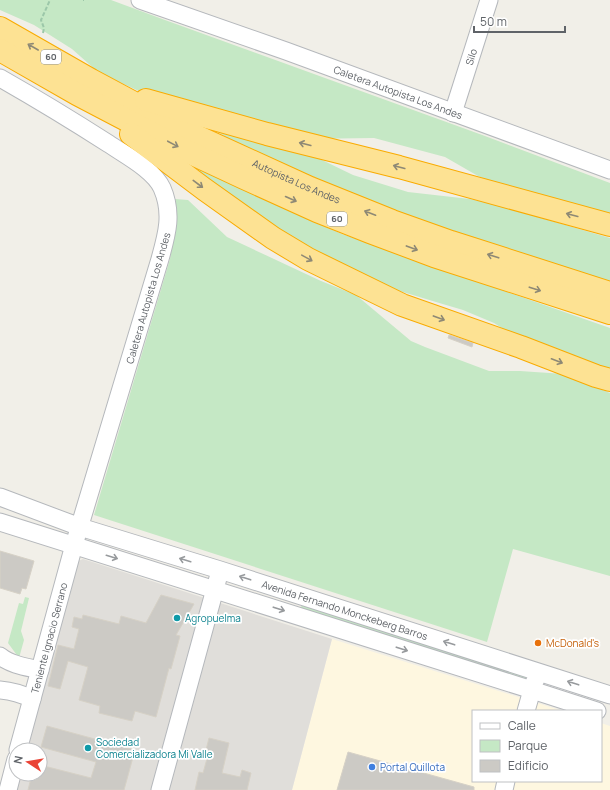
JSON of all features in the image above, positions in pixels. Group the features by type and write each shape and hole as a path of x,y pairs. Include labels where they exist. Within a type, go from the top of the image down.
{"highway":[{"name":"Autopista Los Andes","path":"0,28 84,87 184,150 324,214 370,232 434,256 610,313"},
{"name":"Autopista Los Andes","path":"0,50 336,199 451,242 610,294"},
{"path":"84,87 141,99 267,134 399,167 610,225"},
{"path":"84,87 251,223 308,259 402,305 610,380"}],"street":[{"name":"Caletera Autopista Los Andes","path":"140,0 286,51 610,170"},
{"name":"Silo","path":"453,113 489,0"},
{"name":"Caletera Autopista Los Andes","path":"0,78 94,135 149,172 161,186 168,209 168,224 160,259 80,527"},
{"name":"Avenida Fernando Monckeberg Barros","path":"0,498 80,527 220,570 610,695"},
{"name":"Avenida Fernando Monckeberg Barros","path":"0,522 594,710"},
{"name":"Teniente Ignacio Serrano","path":"20,742 80,527"},
{"path":"160,790 220,570"},
{"path":"0,656 6,660 40,670"},
{"path":"526,710 535,681 541,672"},
{"path":"0,690 13,692 32,699"}],"path":[{"path":"43,34 44,28 41,20 50,0"}],"shaded area":[{"path":"83,559 332,639 292,790 12,790 14,782 48,782 48,742 25,742 76,562"},
{"path":"332,639 560,710 472,710 472,782 602,782 602,723 610,726 610,790 292,790"}],"green space":[{"path":"0,0 111,0 610,183 610,218 520,195 478,176 445,157 374,138 302,139 143,93 98,72 72,49 34,25 0,10"},
{"path":"210,128 320,159 353,175 408,192 470,199 497,205 610,238 610,285 389,212 264,157"},
{"path":"189,162 342,234 610,328 610,375 516,337 494,323 463,310 383,286 328,259 255,217 186,168"},
{"path":"175,199 188,200 227,237 321,281 356,295 411,341 489,371 520,371 564,374 610,393 610,576 513,549 487,642 94,515 170,259 177,211"},
{"path":"25,597 29,598 21,631 24,640 19,658 8,643 19,603 23,604"},
{"path":"302,606 313,607 531,675 529,683 299,608"}],"building":[{"path":"449,335 473,343 472,347 448,338"},
{"path":"0,551 34,561 26,589 22,588 20,594 0,588"},
{"path":"161,595 194,604 176,635 180,636 171,669 169,668 156,717 135,711 132,721 99,713 100,706 79,700 88,667 68,661 60,689 48,686 58,645 74,649 79,629 72,627 74,617 82,619 83,615 119,624 121,616 146,623"},
{"path":"47,726 135,750 124,790 28,790 30,782 48,782 48,767 91,778 96,762 48,749 48,742 42,742"},
{"path":"209,738 229,743 222,773 240,777 242,770 251,773 247,790 195,790 199,772 203,773 208,755 205,754"},
{"name":"Portal Quillota","path":"348,752 474,787 474,790 337,790"}],"place":[{"name":"Agropuelma","path":"177,618"},
{"name":"McDonald's","path":"538,643"},
{"name":"Sociedad Comercializadora Mi Valle","path":"88,748"},
{"name":"Portal Quillota","path":"372,767"}]}
